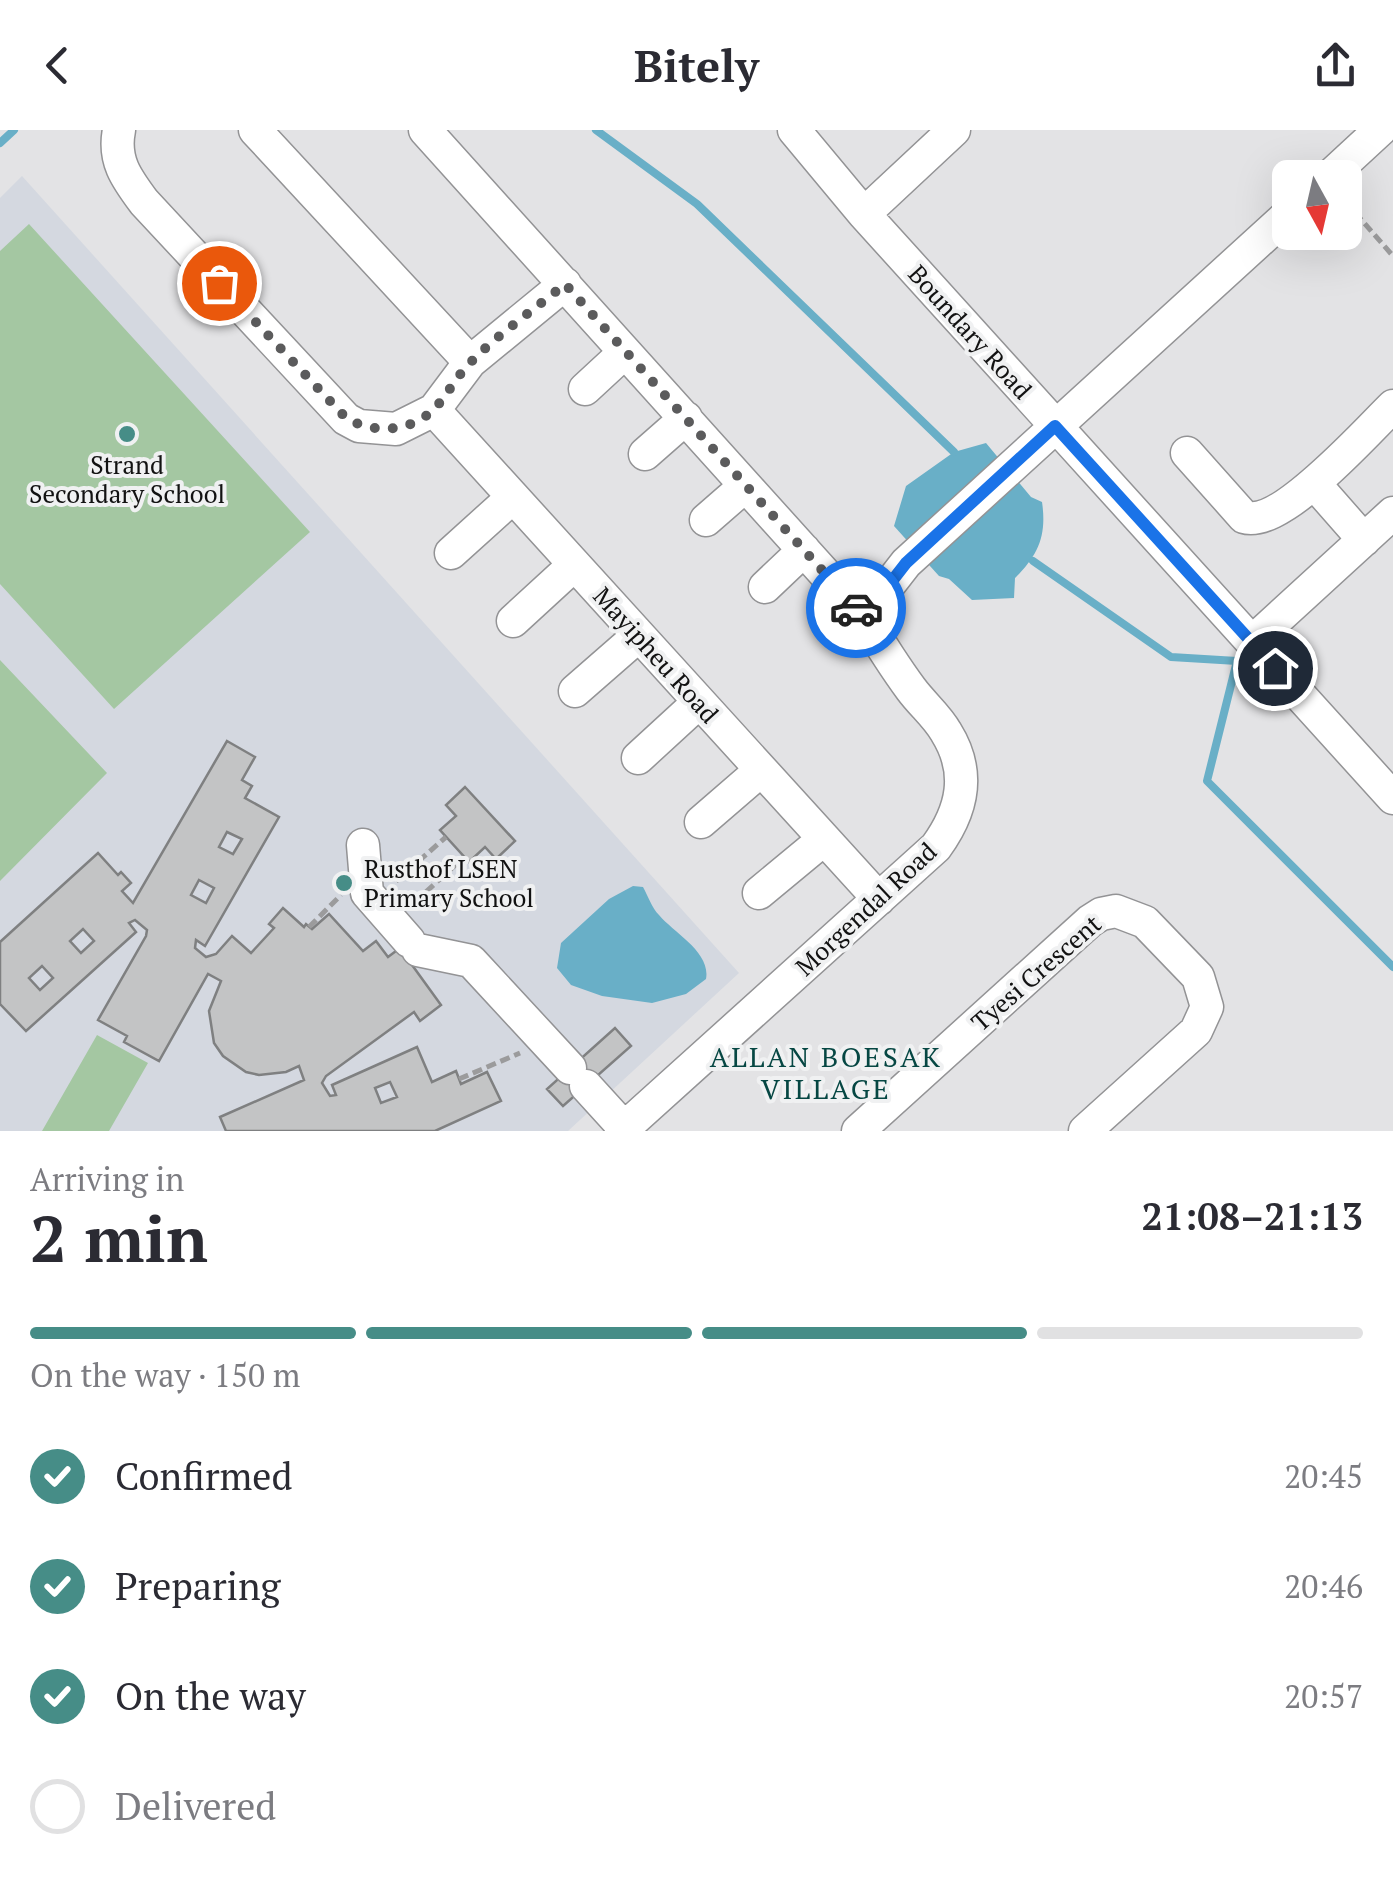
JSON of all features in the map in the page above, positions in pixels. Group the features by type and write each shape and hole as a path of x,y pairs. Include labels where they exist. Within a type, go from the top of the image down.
{"street":[{"path":"119,130 120,166 144,202 346,418 359,426 396,428 434,410 470,362 565,284"},
{"path":"256,130 470,362"},
{"name":"Morgendal Road","path":"425,130 864,617 913,692 946,730 958,755 964,783 959,806 944,836 880,899 624,1130"},
{"name":"Boundary Road","path":"794,130 864,214 1393,798"},
{"path":"864,214 954,130"},
{"path":"1348,160 1380,130"},
{"path":"864,617 913,557 1272,228"},
{"path":"585,388 625,352"},
{"path":"1187,453 1244,518 1254,520 1314,484 1393,406"},
{"name":"Mayipheu Road","path":"434,410 880,899"},
{"path":"645,454 686,418"},
{"path":"1314,484 1364,540"},
{"path":"706,520 745,486"},
{"path":"451,553 513,498"},
{"path":"1252,642 1393,513"},
{"path":"764,587 804,550"},
{"path":"514,621 574,565"},
{"path":"575,691 638,636"},
{"path":"638,758 699,702"},
{"path":"701,822 760,770"},
{"path":"759,892 823,840"},
{"path":"362,845 367,893 414,946 471,961 624,1130"},
{"name":"Tyesi Crescent","path":"858,1131 1090,921 1116,910 1145,922 1198,977 1207,1006 1196,1031 1086,1131"}],"path":[{"path":"1362,220 1393,256"},
{"path":"395,882 446,837"},
{"path":"415,903 464,857"},
{"path":"459,1079 546,1042"}],"shaded area":[{"path":"22,176 739,973 568,1131 0,1131 0,198"}],"green space":[{"path":"29,224 310,532 114,709 0,584 0,251"},
{"path":"0,660 107,773 0,881"},
{"path":"97,1035 148,1063 109,1131 42,1131"}],"water":[{"path":"986,443 1031,497 1042,502 1043,525 1035,553 1015,578 1014,598 972,600 949,579 939,576 894,526 906,486 954,452"},
{"path":"633,886 643,887 657,912 703,960 706,979 686,994 652,1003 602,996 571,985 557,968 561,943 609,899"}],"building":[{"path":"227,741 255,757 242,780 252,786 245,798 279,817 205,946 196,940 195,948 206,957 216,954 232,936 251,953 274,928 269,924 283,908 304,927 306,924 312,929 329,914 363,951 376,941 388,957 416,936 407,958 441,1005 420,1021 414,1012 326,1076 322,1083 330,1096 336,1095 332,1085 417,1047 432,1082 456,1071 461,1084 487,1072 501,1101 435,1131 226,1131 220,1117 304,1080 299,1066 259,1075 246,1072 223,1056 214,1043 209,1011 221,981 208,974 159,1061 124,1042 127,1036 98,1020 146,936 147,930 135,920 129,923 136,932 26,1031 0,1004 0,942 98,853 131,883 122,891 133,903","holes":["227,832 242,839 233,854 219,847","199,880 214,888 206,903 191,895","83,929 94,941 81,953 70,941","42,966 53,978 40,990 29,978","390,1082 397,1097 381,1103 375,1088"]},
{"path":"465,787 515,841 496,859 485,847 469,862 440,830 456,816 446,805"},
{"path":"615,1028 631,1046 563,1106 547,1089"}],"waterway":[{"path":"0,143 14,130"},
{"path":"596,130 697,204 954,452"},
{"path":"1033,561 1171,657 1237,661 1207,781 1393,967"}],"way so far":[{"path":"219,283 346,418 359,426 381,430 410,423 434,410 470,362 565,284 856,608"}],"place":[{"name":"Strand Secondary School","path":"127,434"},
{"name":"Rusthof LSEN Primary School","path":"344,883"}],"district":[{"name":"ALLAN BOESAK VILLAGE","path":"826,1073"}],"route":[{"path":"856,608 864,617 906,563 1055,426 1275,668"}]}
